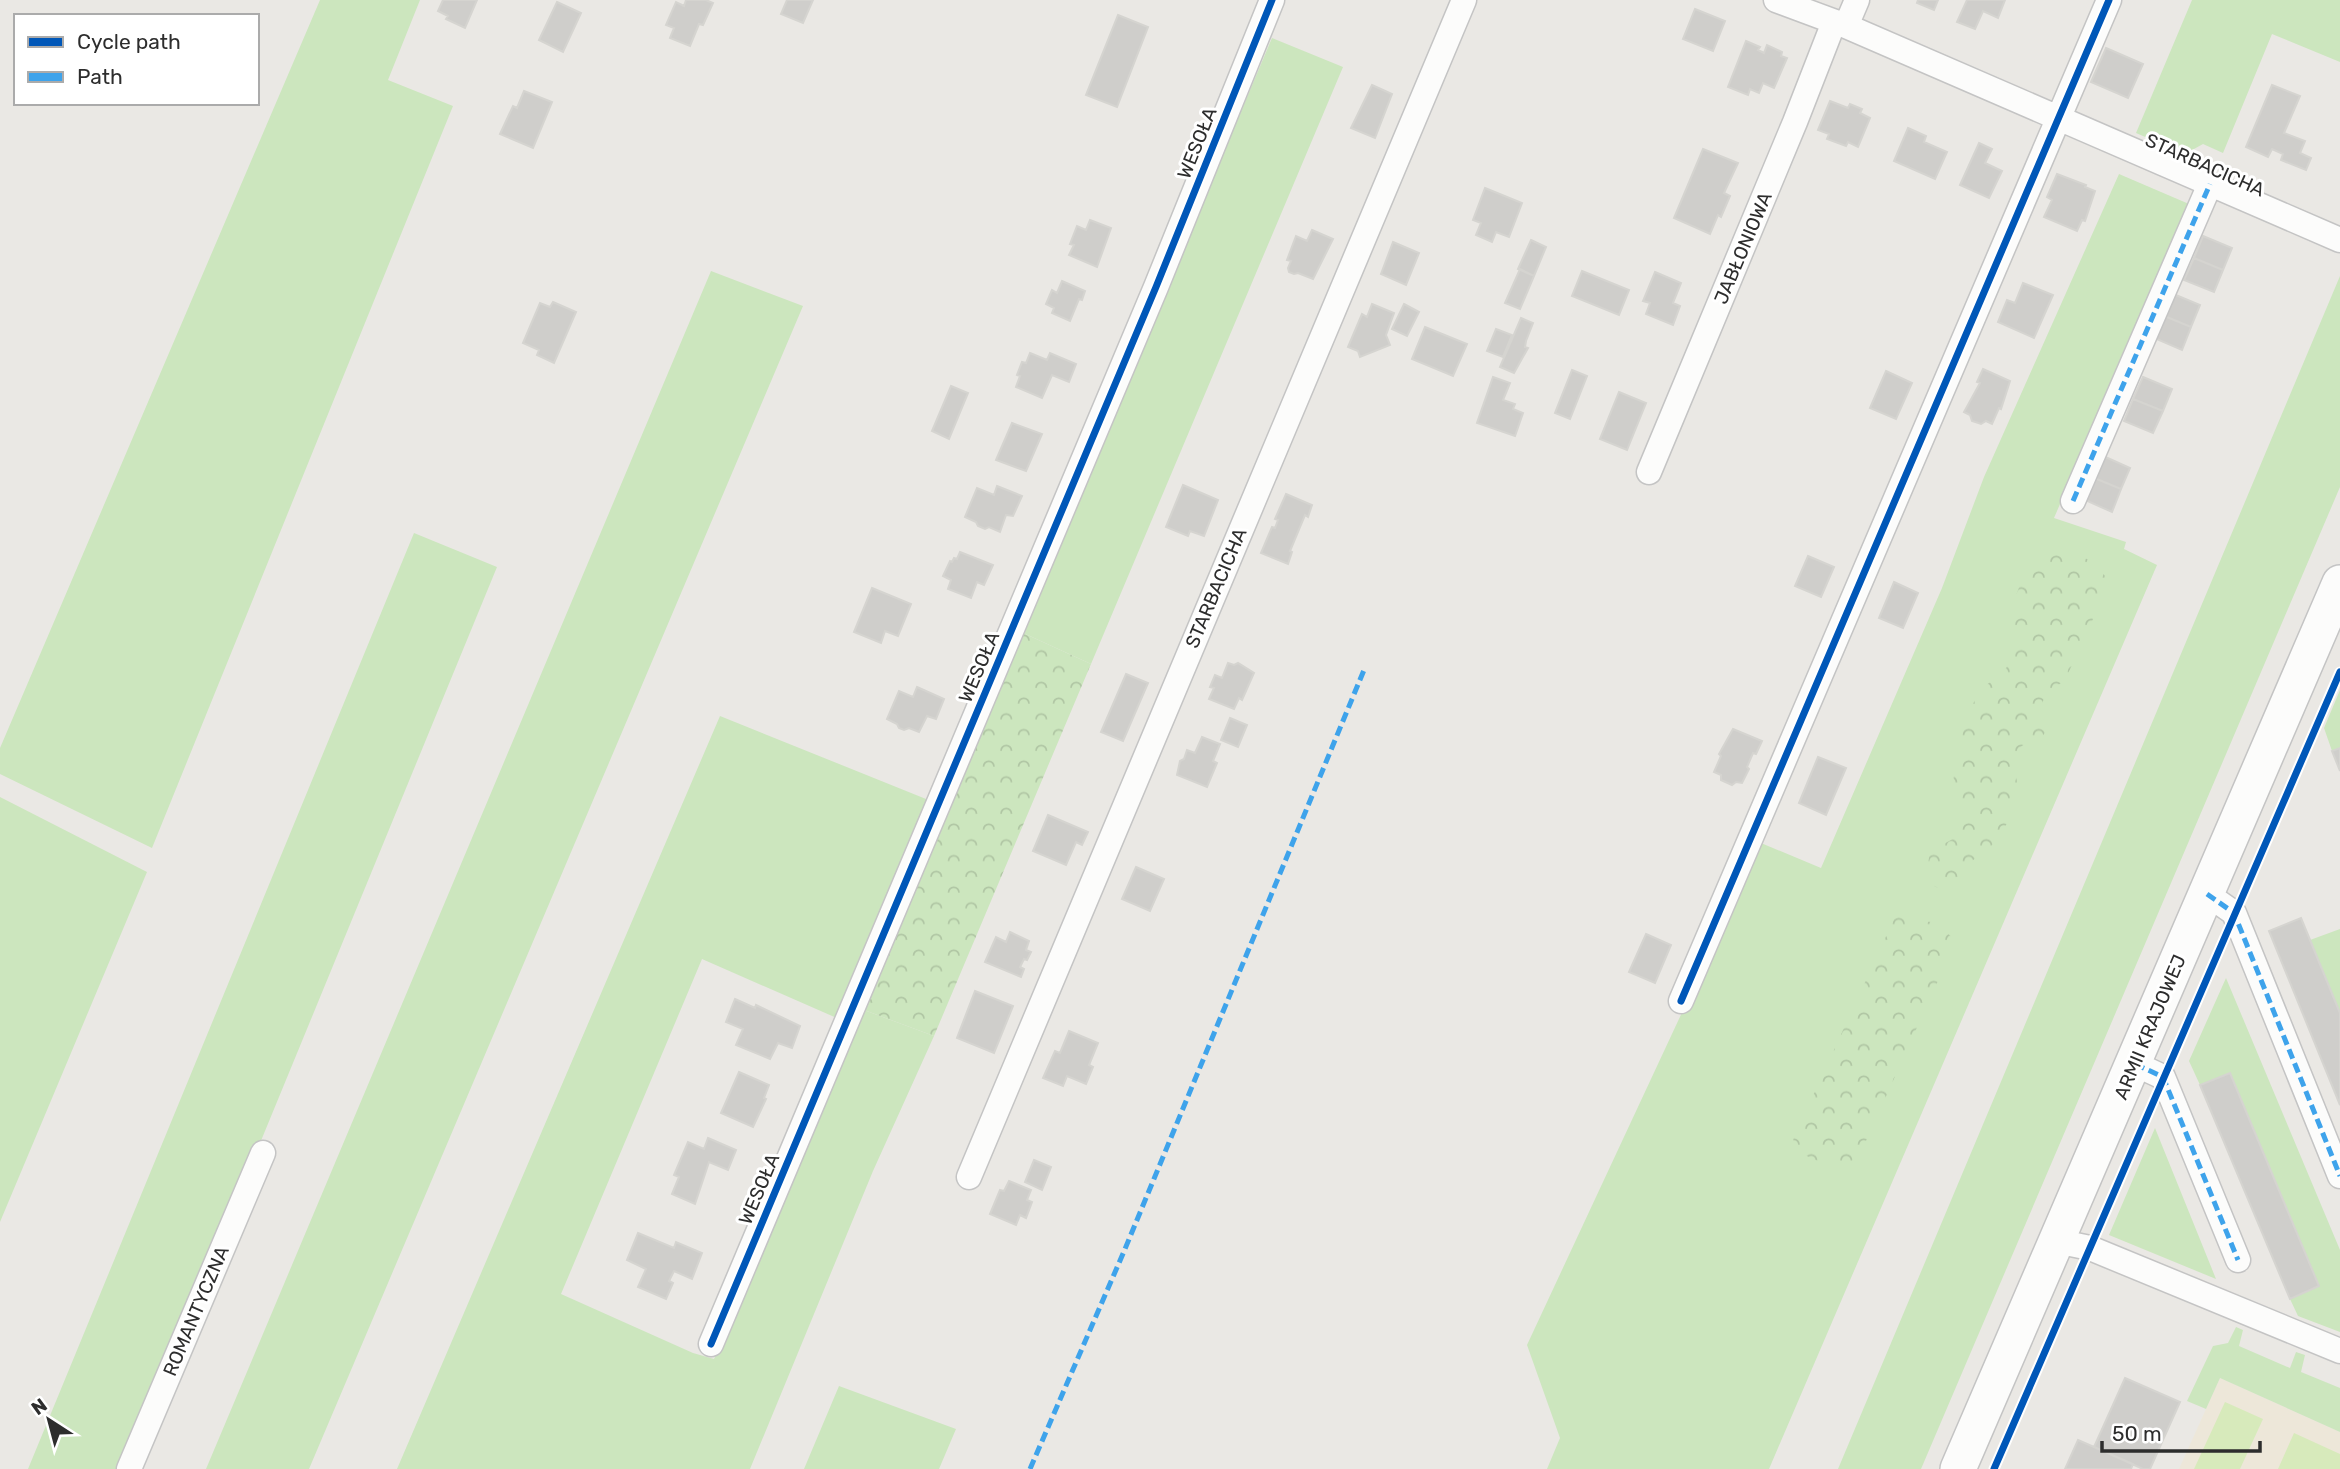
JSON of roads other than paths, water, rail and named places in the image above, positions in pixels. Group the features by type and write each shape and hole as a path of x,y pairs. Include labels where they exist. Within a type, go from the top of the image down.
{"street":[{"name":"WESOŁA","path":"711,1344 1156,287 1272,0"},
{"name":"STARBACICHA","path":"968,1177 1464,0"},
{"name":"STARBACICHA","path":"1776,0 1840,24 2340,240"},
{"name":"JABŁONIOWA","path":"1649,472 1795,122 1840,24 1857,0"},
{"path":"1681,1000 2109,0"},
{"path":"2073,501 2210,184"},
{"name":"ARMII KRAJOWEJ","path":"1958,1469 2338,593"},
{"path":"2207,894 2235,913 2340,1176"},
{"path":"2135,1064 2163,1077 2238,1260"},
{"name":"ROMANTYCZNA","path":"129,1469 263,1153"},
{"path":"2056,1241 2090,1248 2340,1351"}]}
